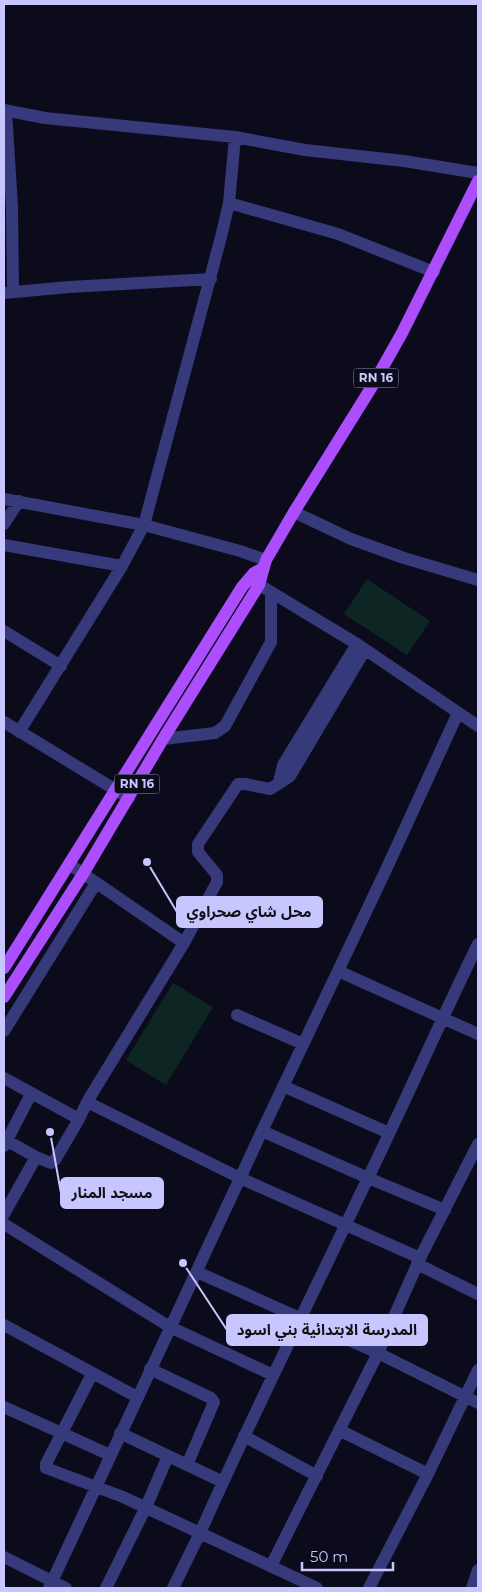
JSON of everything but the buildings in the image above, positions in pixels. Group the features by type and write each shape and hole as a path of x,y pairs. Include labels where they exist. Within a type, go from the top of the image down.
{"main road":[{"name":"RN 16","path":"4,997 8,981 83,874 294,512 371,388 434,272 478,181"},
{"name":"RN 16","path":"4,968 115,790 254,582"}],"street":[{"path":"210,278 9,293 12,207 5,111 45,118 235,137 305,150 404,161 478,173"},
{"path":"19,732 122,566 144,526 229,203 235,137"},
{"path":"229,203 338,234 434,272"},
{"path":"4,499 144,526 240,551 264,564"},
{"path":"4,524 19,502"},
{"path":"294,512 351,539 404,558 478,580"},
{"path":"4,544 122,566"},
{"path":"254,582 361,647 478,726"},
{"path":"163,739 215,733 226,726 271,642 270,592"},
{"path":"4,631 61,666"},
{"path":"31,1094 5,1142 51,1163 54,1162 80,1119 87,1102 184,943 218,879 214,871 198,852 198,844 238,784 270,788 278,782 283,765 361,647"},
{"path":"50,1585 458,713"},
{"path":"4,722 129,798"},
{"path":"69,864 184,943"},
{"path":"4,1030 96,882"},
{"path":"174,1588 300,1317 368,1178 478,944"},
{"path":"338,971 478,1034"},
{"path":"237,1015 303,1044"},
{"path":"4,1078 80,1119"},
{"path":"283,1086 389,1132"},
{"path":"87,1102 240,1178 345,1225 418,1261 478,1294"},
{"path":"262,1131 445,1210"},
{"path":"271,1566 378,1353 418,1261 478,1144"},
{"path":"4,1214 36,1157"},
{"path":"4,1224 170,1327 273,1375"},
{"path":"197,1272 378,1353 478,1403"},
{"path":"4,1326 137,1397"},
{"path":"150,1369 211,1398 214,1402 187,1465"},
{"path":"369,1588 428,1474 478,1370"},
{"path":"92,1374 46,1464 46,1468 146,1506 317,1588"},
{"path":"4,1407 110,1455"},
{"path":"340,1430 428,1474"},
{"path":"120,1433 223,1482"},
{"path":"244,1436 317,1476"},
{"path":"106,1588 168,1456"},
{"path":"4,1557 50,1585 66,1588"},
{"path":"472,1588 478,1570"}],"green space":[{"path":"367,579 430,621 407,655 344,614"},
{"path":"173,983 213,1007 166,1085 126,1060"}],"place":[{"name":"محل شاي صحراوي","path":"147,862"},
{"name":"مسجد المنار","path":"50,1132"},
{"name":"المدرسة الابتدائية بني اسود","path":"183,1263"}]}
